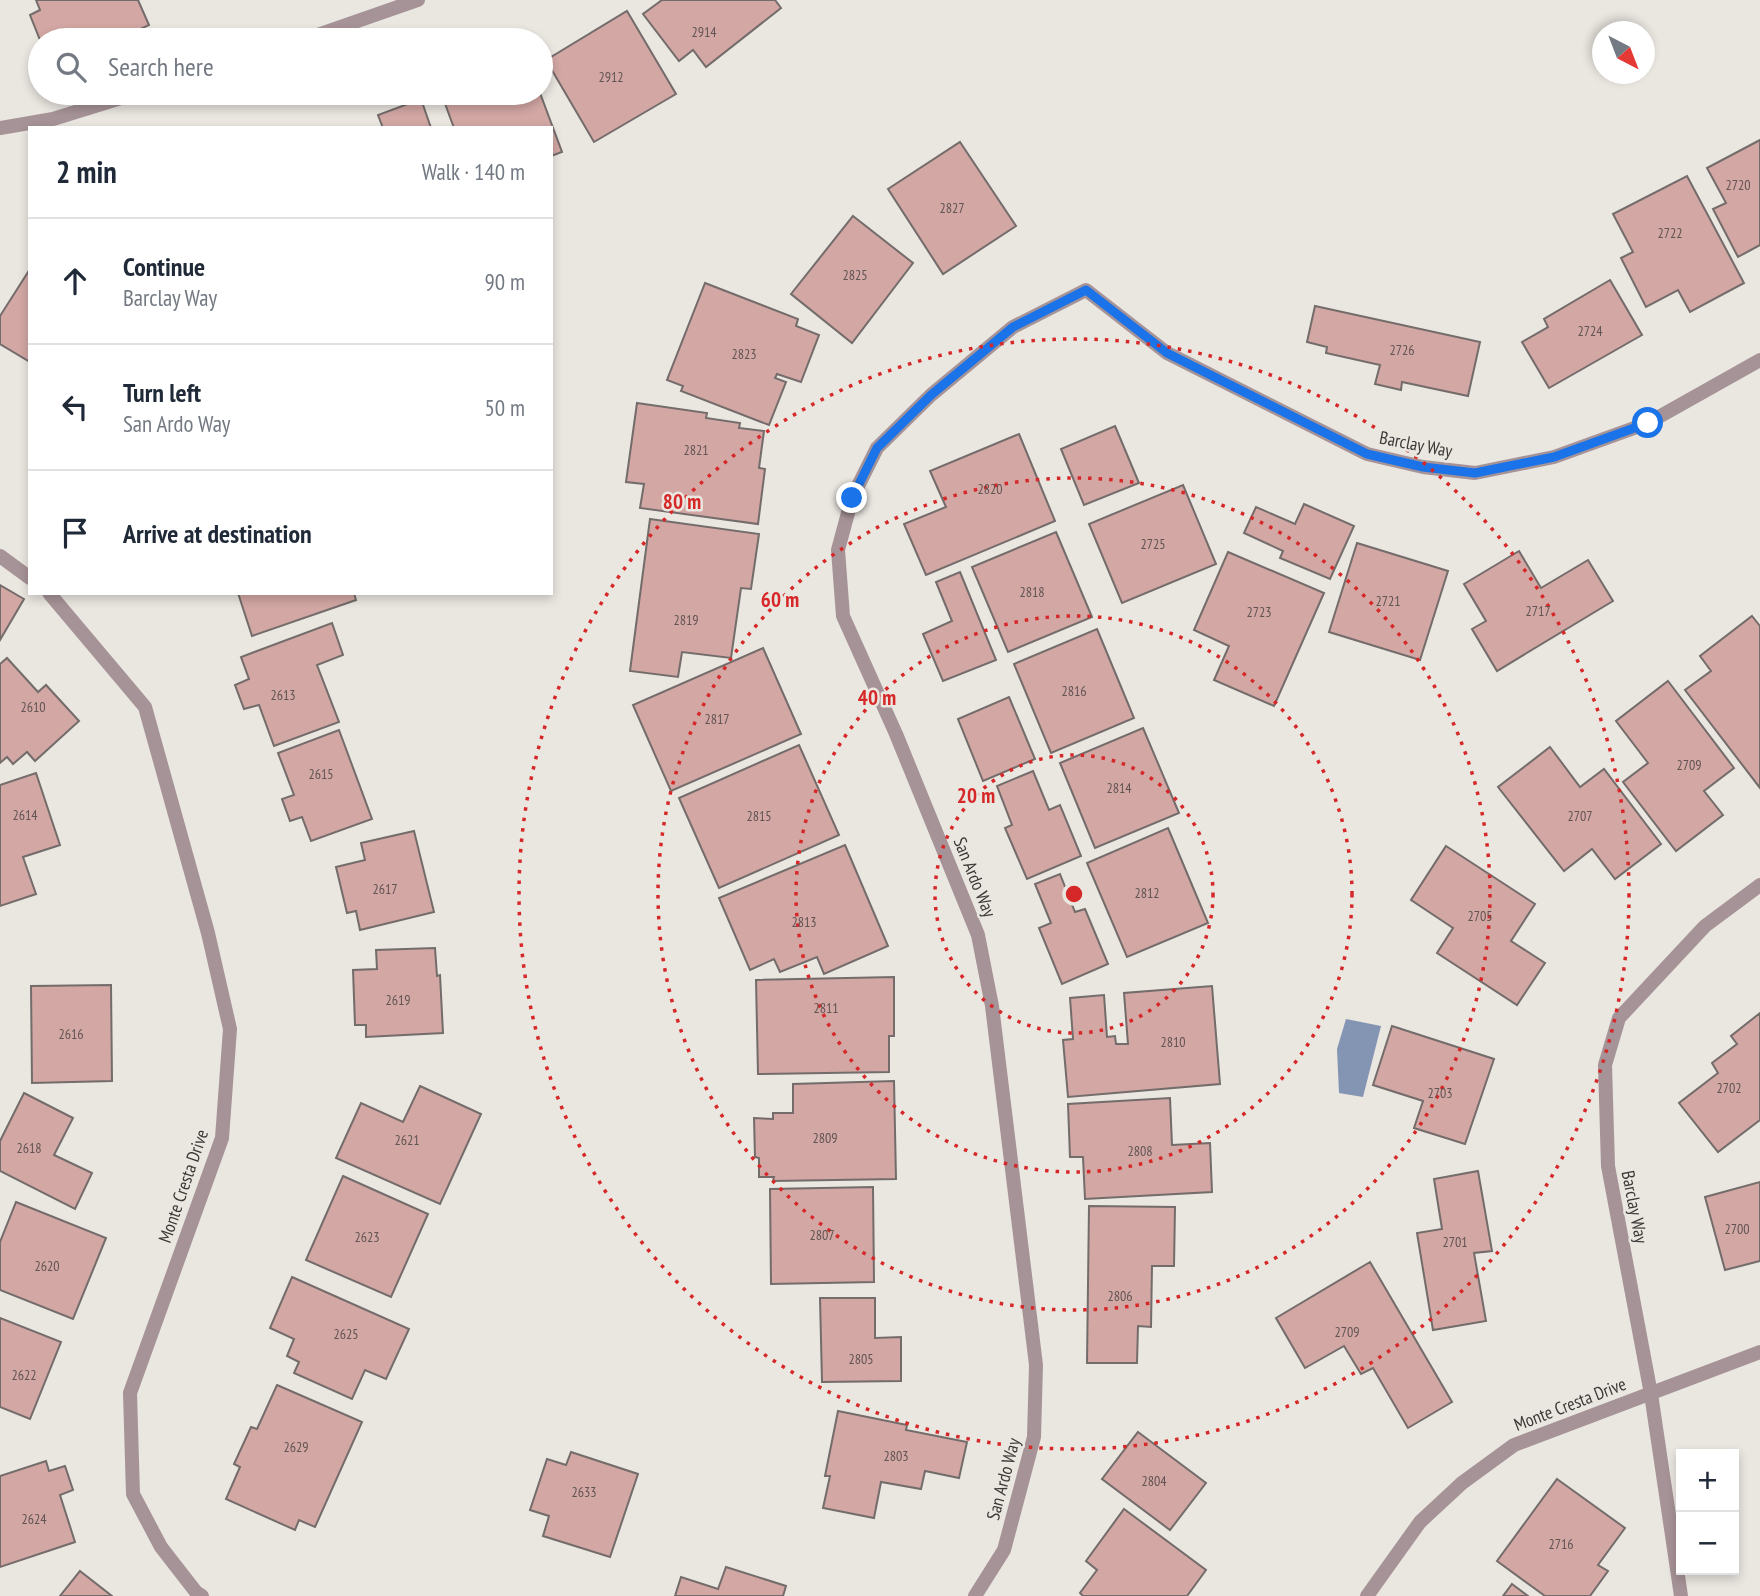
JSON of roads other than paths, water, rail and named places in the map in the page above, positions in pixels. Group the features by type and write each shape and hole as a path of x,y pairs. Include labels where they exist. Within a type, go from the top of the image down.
{"street":[{"path":"338,28 418,0"},
{"path":"0,128 53,119 98,105"},
{"name":"Barclay Way","path":"1086,290 1167,353 1355,448 1423,467 1475,473 1554,457 1648,423 1760,360"},
{"name":"San Ardo Way","path":"975,1596 1004,1550 1034,1437 1036,1365 992,1006 978,935 896,734 843,616 838,550 852,498 877,448 931,395 1013,327 1086,290"},
{"path":"0,556 28,577"},
{"name":"Monte Cresta Drive","path":"51,595 145,707 208,933 230,1029 222,1138 130,1393 133,1494 161,1547 202,1596"},
{"name":"Barclay Way","path":"1681,1596 1651,1394 1608,1166 1605,1065 1619,1018 1705,926 1760,885"},
{"name":"Monte Cresta Drive","path":"1367,1596 1420,1522 1462,1483 1514,1446 1760,1352"}],"water":[{"path":"1346,1019 1381,1026 1363,1097 1339,1093 1337,1049"}]}
